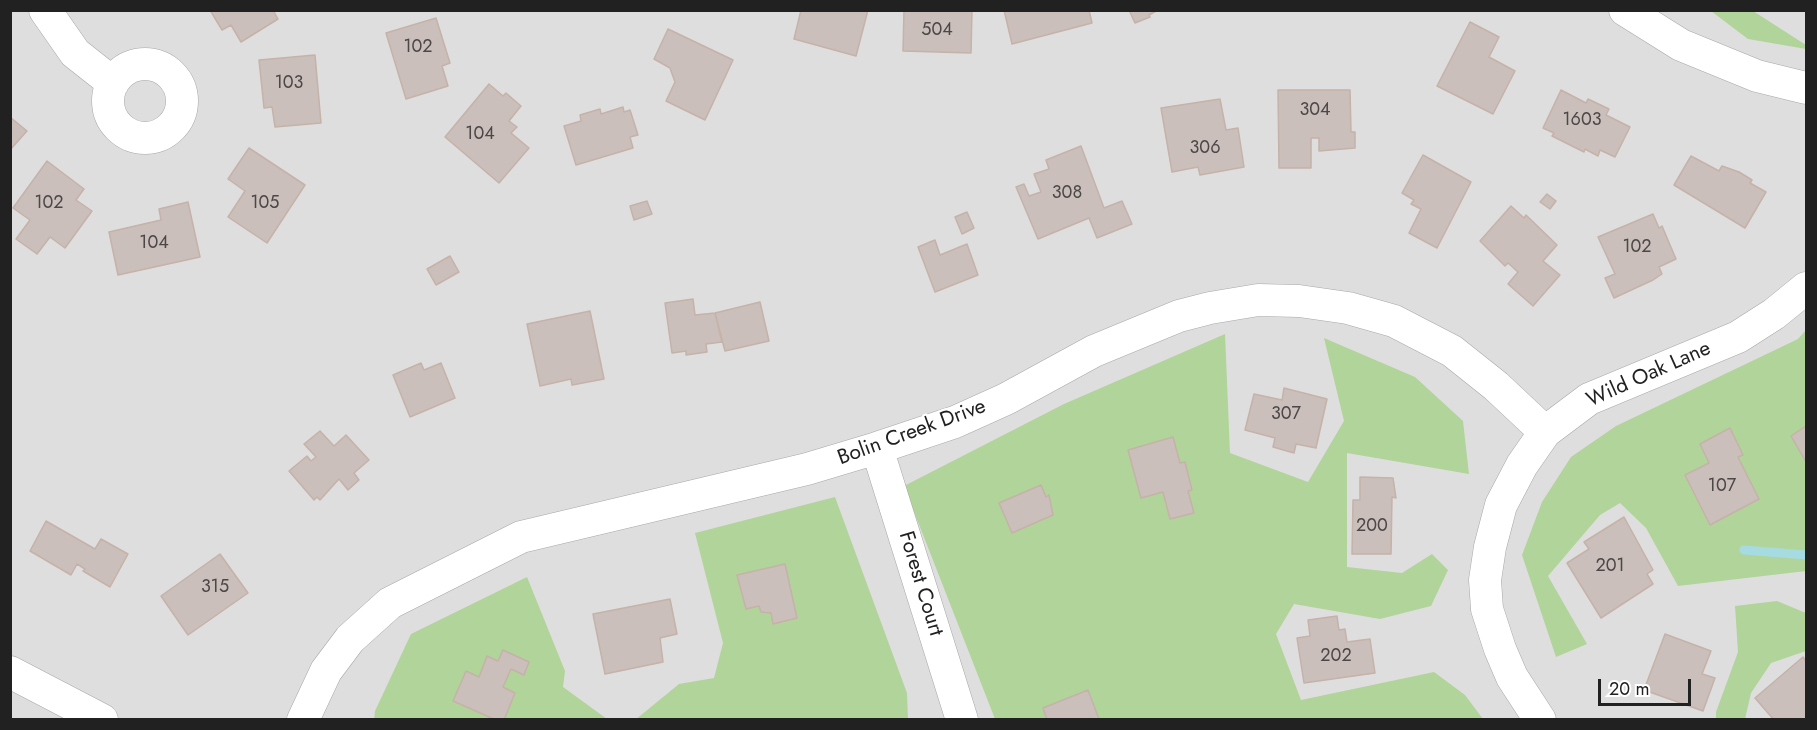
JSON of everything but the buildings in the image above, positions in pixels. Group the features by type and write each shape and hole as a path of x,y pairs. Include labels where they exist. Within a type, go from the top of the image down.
{"street":[{"path":"45,10 75,53 112,83"},
{"path":"1625,10 1681,45 1757,76 1806,88"},
{"name":"Wild Oak Lane","path":"1540,720 1512,677 1487,609 1485,580 1501,505 1522,465 1545,432 1589,399 1738,337 1774,314 1806,288"},
{"name":"Bolin Creek Drive","path":"303,720 326,671 350,639 390,603 521,537 807,469 955,422 1006,399 1094,351 1179,316 1258,300 1299,301 1347,308 1394,321 1452,351 1496,386 1545,432"},
{"name":"Forest Court","path":"877,448 962,720"},
{"path":"10,672 102,720"}],"shaded area":[{"path":"10,11 1806,11 1806,719 11,719"}],"green space":[{"path":"1711,11 1753,11 1806,45 1806,49 1748,39"},
{"path":"1806,330 1806,571 1678,586 1646,528 1620,503 1600,515 1548,576 1587,644 1556,657 1522,555 1542,502 1571,457 1616,426 1798,339"},
{"path":"1225,334 1230,453 1308,482 1344,421 1324,338 1415,377 1463,421 1469,474 1347,453 1347,567 1402,573 1432,554 1448,570 1431,606 1380,619 1294,604 1276,634 1301,700 1434,672 1465,695 1483,719 995,719 904,486 1064,404"},
{"path":"835,497 907,693 908,719 635,720 679,684 714,678 723,643 695,533"},
{"path":"527,577 565,671 563,687 607,719 374,720 375,711 411,634"},
{"path":"1777,601 1806,613 1806,651 1771,663 1751,693 1745,719 1716,719 1716,712 1738,652 1735,606"}],"waterway":[{"path":"1744,550 1806,555"}]}
